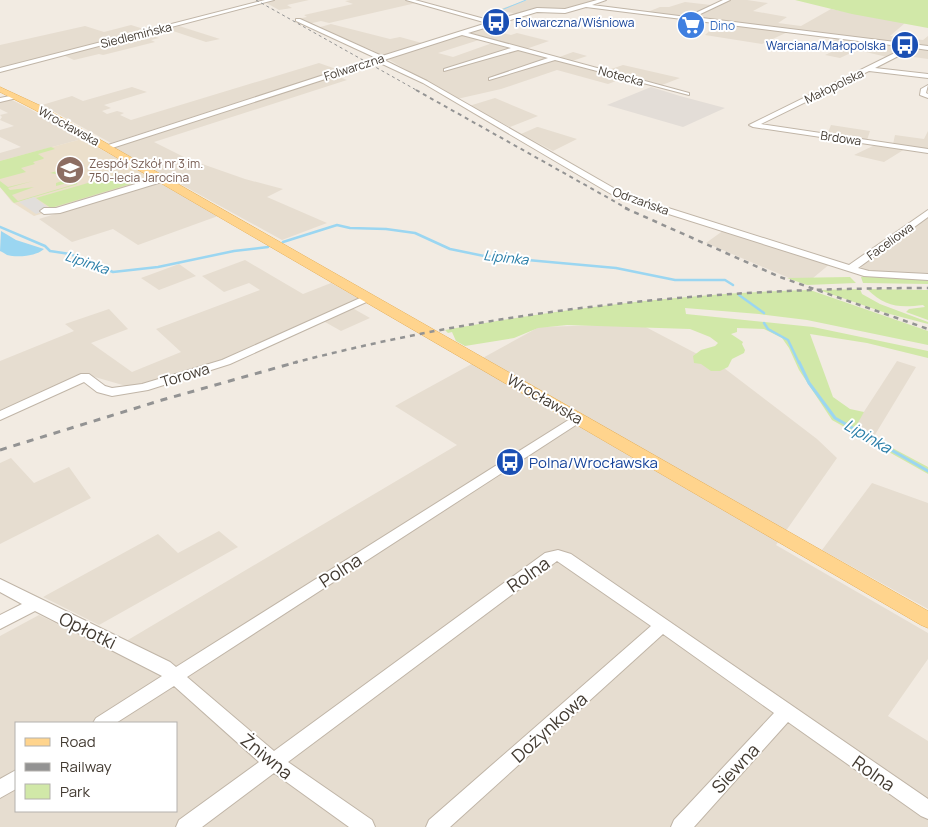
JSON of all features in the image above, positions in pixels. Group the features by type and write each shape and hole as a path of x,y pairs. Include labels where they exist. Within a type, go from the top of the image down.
{"main road":[{"name":"Wrocławska","path":"0,89 106,147 369,297 928,620"}],"street":[{"path":"247,0 255,5"},
{"name":"Siedlemińska","path":"0,70 271,0"},
{"path":"409,0 493,23"},
{"name":"Folwarczna","path":"106,147 462,32 534,11 565,11 603,0"},
{"path":"686,18 727,0"},
{"path":"583,6 928,48"},
{"name":"Odrzańska","path":"298,20 366,50 425,82 621,196 868,274 928,277"},
{"name":"Notecka","path":"462,32 687,94"},
{"name":"Małopolska","path":"753,125 914,46"},
{"path":"446,70 518,48"},
{"path":"491,79 554,58"},
{"path":"870,69 928,76"},
{"path":"928,87 923,90 922,94 928,96"},
{"path":"0,100 15,96"},
{"name":"Brdowa","path":"753,125 928,151"},
{"path":"44,211 60,210 162,179"},
{"name":"Faceliowa","path":"851,268 928,213"},
{"name":"Torowa","path":"0,416 85,377 102,389 112,392 125,392 218,365 369,297"},
{"name":"Polna","path":"104,722 578,418"},
{"name":"Rolna","path":"186,827 550,557 558,555 566,558 928,810"},
{"name":"Opłotki","path":"0,585 164,667 175,676"},
{"path":"0,623 35,604"},
{"name":"Dożynkowa","path":"436,827 662,626"},
{"name":"Żniwna","path":"175,676 273,762 365,827"},
{"name":"Siewna","path":"683,826 786,712"},
{"path":"0,790 15,780"}],"shaded area":[{"path":"261,0 309,0 287,5 292,8 279,10"},
{"path":"405,0 416,3 329,23 321,21 308,24 297,19 307,17 304,15 353,4 345,1"},
{"path":"527,0 597,0 564,11 540,10 517,14 498,10"},
{"path":"727,0 768,3 753,11 787,17 778,23 801,26 831,9 905,23 890,36 923,40 928,36 928,59 892,54 887,57 857,50 840,58 825,55 840,48 827,44 840,37 792,30 762,44 705,35 718,23 645,13 660,7 669,7 685,2 711,5"},
{"path":"331,24 390,39 400,37 429,45 463,34 482,39 438,53 453,57 498,41 467,32 481,28 511,35 517,33 549,41 523,50 554,59 573,52 587,56 569,62 602,72 623,65 680,78 662,85 629,76 608,84 557,70 501,89 457,99 372,50 317,28"},
{"path":"131,25 150,31 0,69 0,45 85,26 104,32"},
{"path":"179,26 220,39 206,42 167,29"},
{"path":"147,34 159,38 151,40 155,42 103,55 99,54 74,60 63,55"},
{"path":"319,63 339,70 111,143 42,105 72,96 83,101 132,87 147,92 104,105 111,108 102,111 107,114 117,111 124,113 120,115 131,120"},
{"path":"334,75 347,80 154,142 188,159 245,179 283,189 267,197 327,223 282,240 113,147"},
{"path":"651,87 725,108 683,127 607,105"},
{"path":"495,98 538,116 510,127 469,106"},
{"path":"10,99 82,139 0,161 0,153 21,147 0,137 0,130 14,126 0,120 2,117 0,115 8,113 0,109 0,101"},
{"path":"831,125 870,131 867,140 827,135"},
{"path":"537,127 577,139 553,151 521,134"},
{"path":"928,131 928,149 893,144 895,135 924,139"},
{"name":"Zespół Szkół nr 3 im. 750-lecia Jarocina","path":"82,139 156,179 34,216 12,202 0,187 0,161"},
{"path":"875,145 905,149 884,162 854,155"},
{"path":"158,182 218,216 138,245 113,229 72,242 39,219"},
{"path":"34,197 47,207 44,208 47,210 36,214 19,202"},
{"path":"928,216 928,275 878,274 858,268"},
{"path":"724,230 831,263 813,278 789,278 706,243"},
{"path":"245,260 303,294 331,283 360,299 347,305 370,318 341,331 318,318 224,359 136,386 126,386 88,375 0,412 0,361 74,331 65,324 109,309 128,329 91,343 132,372 181,352 156,329 260,290 249,283 224,292 202,276"},
{"path":"179,264 196,276 159,290 141,278"},
{"path":"640,324 724,368 817,439 837,458 776,545 928,633 928,659 888,716 928,741 928,827 0,827 0,636 39,615 111,650 457,445 395,406 539,327"},
{"path":"897,361 916,367 873,438 854,427"},
{"path":"11,458 34,483 69,467 91,498 0,544 0,463"},
{"path":"872,483 928,503 928,609 822,550"},
{"path":"219,531 238,547 99,625 43,597 158,534 178,553"}],"green space":[{"path":"795,0 928,0 928,28 852,14"},
{"path":"51,147 55,149 38,154 43,159 33,162 35,164 21,168 26,172 0,179 0,161"},
{"path":"57,171 78,184 14,203 0,187 0,181 8,187 33,181 8,188 10,190 34,187 12,195 18,201 75,184 71,182 56,186 56,183 65,180 56,174 50,173"},
{"path":"119,174 134,183 51,208 36,198"},
{"path":"850,277 856,283 807,285 787,278"},
{"path":"861,277 928,278 928,284 863,283"},
{"path":"860,289 862,294 880,304 928,322 928,324 886,313 819,290"},
{"path":"867,289 928,290 928,320 906,312 909,309 925,307 923,305 899,306 886,303"},
{"path":"810,290 928,331 928,345 807,320 685,308 686,314 813,327 928,351 928,358 867,343 810,334 833,397 850,409 864,412 855,428 928,467 928,474 832,420 799,370 782,338 764,329 737,328 737,332 731,334 743,342 744,353 732,359 728,367 720,371 711,371 701,364 694,363 693,356 701,350 715,346 718,343 710,337 690,329 567,325 538,328 514,338 465,346 456,341 452,332 448,333 445,330 581,308 626,303 718,294"}],"water":[{"path":"1,231 16,240 44,249 27,256 7,255 0,251"}],"waterway":[{"path":"494,13 526,0"},
{"name":"Lipinka","path":"283,242 337,225 350,228 386,229 415,233 450,249 484,256 616,268 675,280 725,280 733,285"},
{"name":"Lipinka","path":"0,227 45,246 50,251 70,254 113,272 158,267 234,251 268,247"},
{"name":"Lipinka","path":"739,295 764,313"},
{"name":"Lipinka","path":"764,323 768,329 788,340 799,363"},
{"name":"Lipinka","path":"799,362 809,383 835,418 928,471"}],"railway":[{"path":"256,0 418,91"},
{"path":"416,90 628,209"},
{"path":"625,208 780,277 817,290"},
{"path":"817,290 928,288"},
{"path":"296,362 372,344 529,315 687,297 817,290"},
{"path":"817,290 928,329"},
{"path":"0,450 162,400 296,362"}],"place":[{"name":"Folwarczna/Wiśniowa","path":"496,22"},
{"name":"Dino","path":"691,25"},
{"name":"Warciana/Małopolska","path":"905,45"},
{"name":"Zespół Szkół nr 3 im. 750-lecia Jarocina","path":"70,170"},
{"name":"Polna/Wrocławska","path":"510,462"}]}
